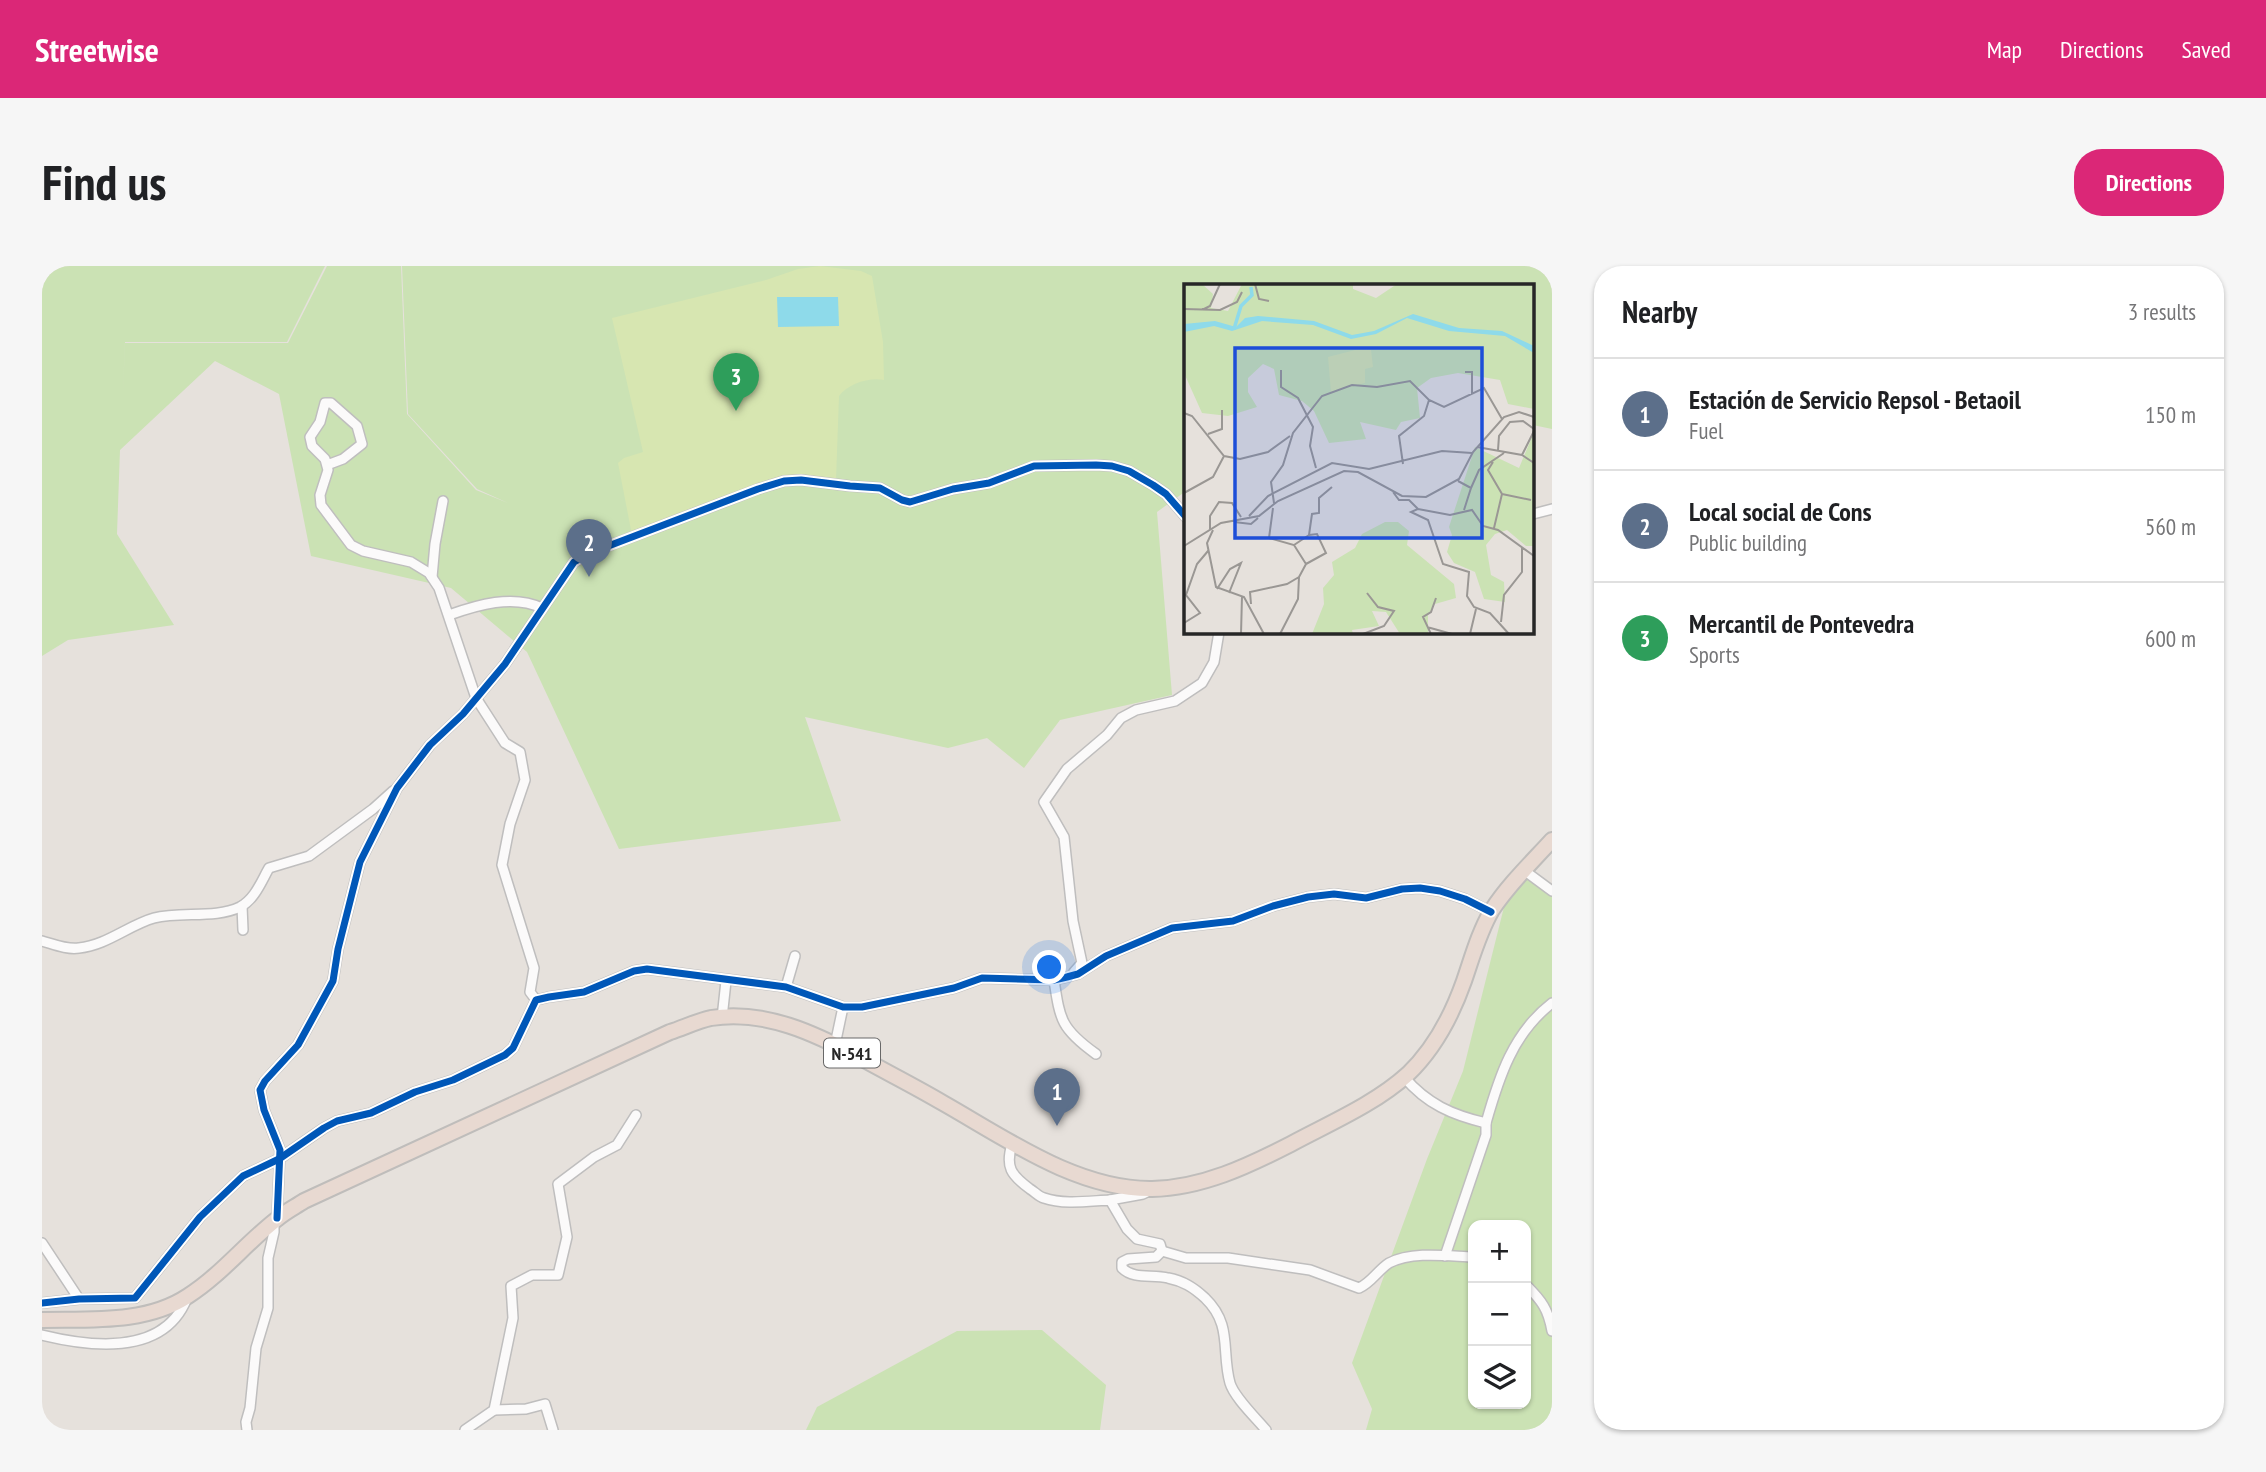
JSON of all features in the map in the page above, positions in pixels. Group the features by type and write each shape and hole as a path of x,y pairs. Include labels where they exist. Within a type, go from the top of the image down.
{"highway":[{"name":"N-541","path":"42,1320 134,1316 187,1298 226,1267 275,1220 304,1201 670,1032 711,1018 753,1018 792,1026 835,1045 942,1102 1012,1144 1066,1170 1118,1186 1152,1189 1185,1186 1213,1179 1259,1161 1341,1118 1404,1077 1439,1034 1491,912 1552,840"}],"street":[{"path":"327,465 342,459 362,444 357,426 331,403 325,403 320,422 310,437 312,446 325,459 328,470 320,495 321,505 351,545 363,551 411,562 432,578 439,588 449,615 476,698 505,743 520,752 525,780 510,824 502,865 534,968 530,992 536,1000"},
{"path":"247,1430 256,1348 268,1308 268,1258 274,1232 279,1159 279,1150 264,1110 260,1090 298,1045 333,982 340,941 360,862 397,788 430,745 463,714 505,664 573,562 590,553 784,481 801,480 880,488 910,502 953,489 989,483 1034,466 1112,467 1129,471 1153,485 1166,494 1184,515"},
{"path":"432,578 443,501"},
{"path":"1534,514 1552,509"},
{"path":"449,615 477,605 518,602 542,608"},
{"path":"1067,977 1081,965 1082,958 1073,921 1064,837 1044,802 1067,769 1107,735 1121,718 1136,710 1175,701 1202,683 1214,662 1219,634"},
{"path":"42,942 79,948 112,938 158,917 221,912 242,906 256,892 269,868 309,856 397,788"},
{"path":"1525,871 1552,891"},
{"path":"42,1303 135,1298 200,1217 243,1176 279,1159 337,1121 371,1113 415,1092 453,1080 505,1055 513,1048 536,1000 584,992 635,971 647,969 786,987 843,1007 862,1007 954,988 982,978 1054,980 1067,977 1106,956 1172,928 1233,921 1308,897 1334,894 1366,898 1402,889 1420,888 1465,899 1491,912"},
{"path":"242,906 243,930"},
{"path":"786,987 795,956"},
{"path":"1054,980 1064,1026 1080,1043 1096,1054"},
{"path":"722,1018 726,981"},
{"path":"1445,1256 1486,1135 1486,1123 1499,1076 1519,1037 1538,1013 1552,1003"},
{"path":"835,1045 843,1007"},
{"path":"1404,1077 1433,1105 1486,1123"},
{"path":"494,1410 513,1318 511,1286 532,1275 558,1275 567,1237 558,1184 594,1157 617,1145 636,1115"},
{"path":"1012,1144 1008,1158 1009,1167 1019,1180 1043,1198 1074,1202 1110,1200 1143,1194 1152,1189"},
{"path":"1110,1200 1127,1229 1137,1239 1160,1244 1162,1251"},
{"path":"42,1243 79,1299"},
{"path":"1162,1251 1186,1258 1228,1258 1310,1270 1359,1288 1388,1264 1409,1256 1468,1256"},
{"path":"1162,1251 1156,1257 1128,1259 1122,1262 1122,1269 1139,1276 1166,1277 1187,1283 1207,1300 1221,1320 1226,1338 1230,1385 1266,1430"},
{"path":"1531,1290 1548,1313 1552,1331"},
{"path":"42,1335 83,1343 111,1345 136,1342 172,1320 187,1298"},
{"path":"465,1430 494,1410 526,1409 545,1404 553,1430"}],"green space":[{"path":"42,266 325,266 287,342 125,342 121,440 125,343 288,343 327,266 401,266 407,414 476,490 508,503 477,489 408,414 402,266 1552,266 1552,429 1534,425 1534,284 1184,284 1184,492 1157,512 1172,695 1060,720 1024,768 987,738 948,748 805,717 841,821 619,849 527,652 451,588 311,556 279,394 215,361 120,450 117,534 174,625 68,640 42,656"},
{"path":"820,266 861,271 872,276 883,342 884,380 859,382 839,396 836,480 785,476 632,535 618,463 624,458 643,452 612,318 766,280 798,269"},
{"path":"1513,871 1552,891 1552,1430 1366,1430 1372,1409 1352,1363 1427,1159 1463,1071"},
{"path":"1042,1330 1106,1385 1100,1430 806,1430 817,1407 957,1331"}],"water":[{"path":"777,297 838,297 839,326 778,327"}],"cycle path":[{"path":"277,1218 280,1150 264,1110 260,1090 298,1045 333,981 338,949 360,862 397,788 430,745 463,714 505,664 574,562 590,553 784,481 801,480 880,488 910,502 953,489 989,483 1034,466 1112,466 1129,471 1153,485 1166,494 1184,515"},
{"path":"42,1303 135,1298 200,1217 243,1176 279,1159 337,1121 371,1113 415,1092 453,1080 505,1055 513,1048 536,1000 584,992 634,971 647,969 786,987 843,1007 862,1007 954,988 982,978 1054,980 1067,977 1078,974 1106,956 1172,928 1233,921 1308,897 1334,894 1366,898 1402,889 1420,888 1465,899 1491,912"}],"place":[{"name":"Mercantil de Pontevedra","path":"736,411"},
{"name":"Local social de Cons","path":"589,577"},
{"name":"Estación de Servicio Repsol - Betaoil","path":"1057,1126"}]}
